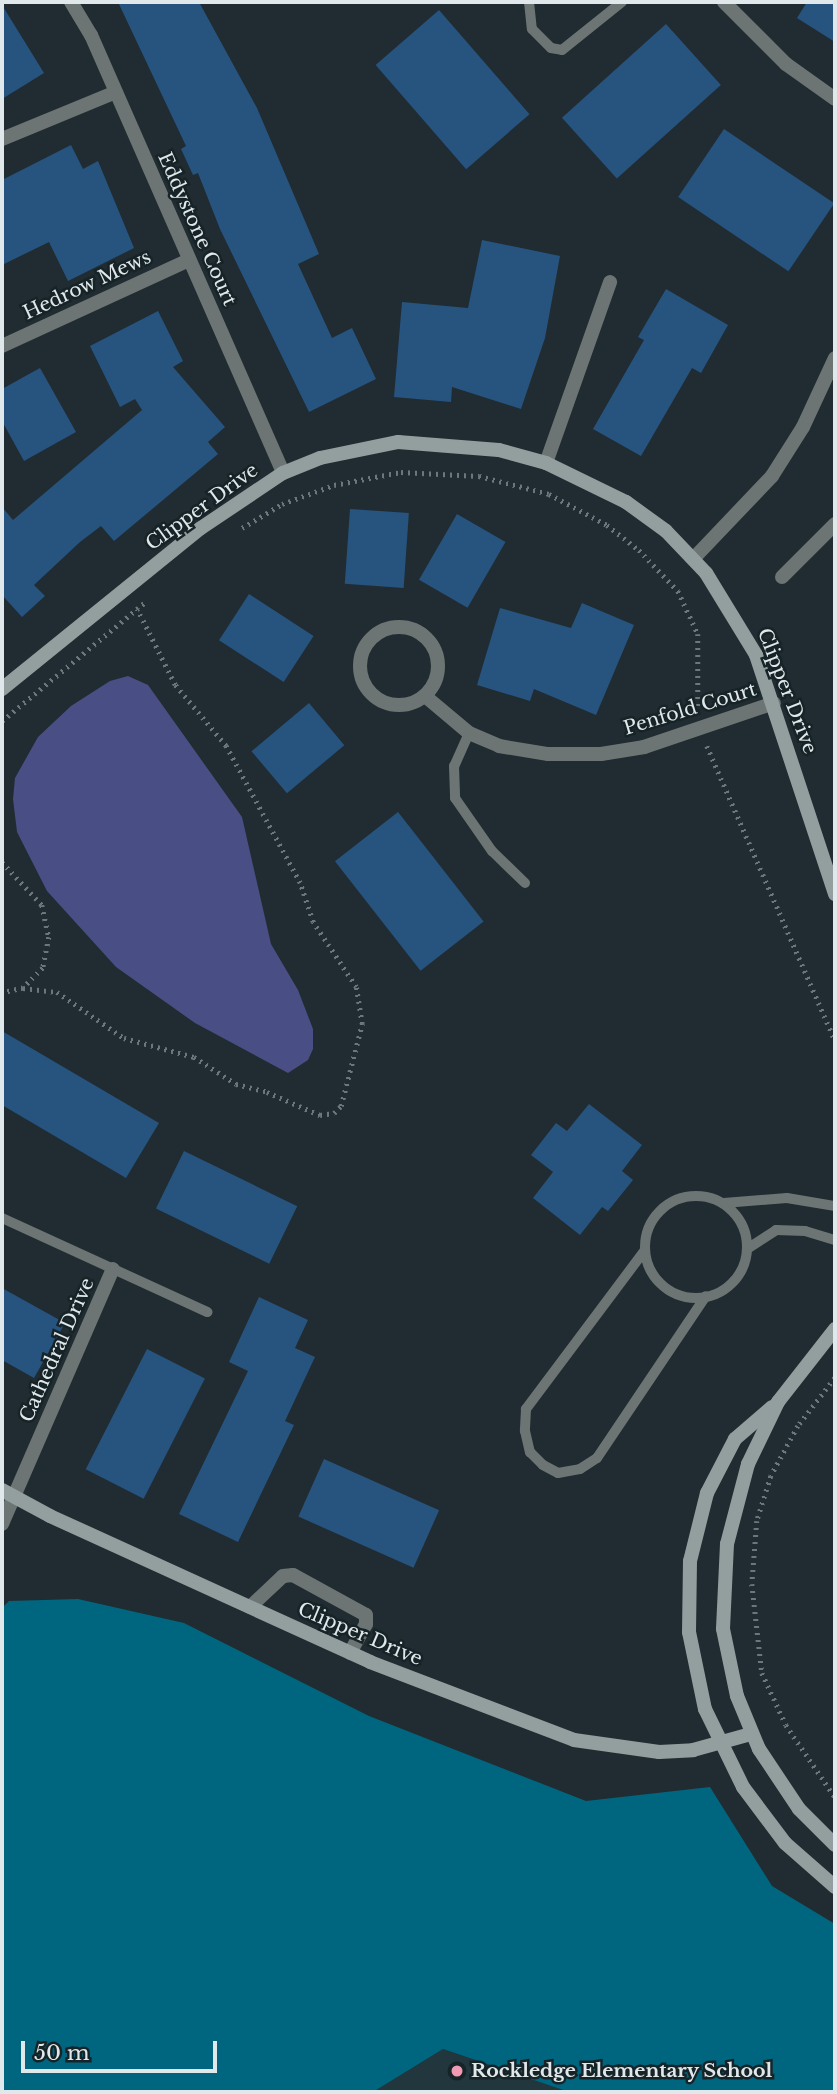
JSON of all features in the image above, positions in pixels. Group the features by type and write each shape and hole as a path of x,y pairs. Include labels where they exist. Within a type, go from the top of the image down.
{"street":[{"name":"Eddystone Court","path":"71,2 116,92 284,473"},
{"path":"724,2 786,64 835,99"},
{"path":"2,139 116,92"},
{"name":"Hedrow Mews","path":"2,346 190,260"},
{"path":"546,463 610,282"},
{"path":"694,558 772,476 803,427 835,361"},
{"name":"Clipper Drive","path":"2,690 201,528 284,473 331,455 398,442 499,450 546,463 626,502 694,558 734,612 774,703 835,894"},
{"path":"782,577 835,524"},
{"path":"408,628 429,640 438,663 437,675 425,696 400,706 386,704 365,687 359,660 373,636 383,630 408,628"},
{"name":"Penfold Court","path":"425,696 469,733 499,746 548,754 601,754 645,747 774,703"},
{"name":"Cathedral Drive","path":"2,1524 7,1493 113,1269"},
{"path":"835,1329 778,1402 735,1439 722,1460 692,1549 687,1608 693,1660 719,1744 768,1824 835,1886"},
{"path":"778,1402 744,1475 727,1544 725,1648 751,1734 786,1792 835,1845"},
{"name":"Clipper Drive","path":"7,1493 350,1653 573,1740 659,1752 719,1744 751,1734"},
{"path":"250,1607 282,1576 293,1575 366,1615 366,1624 350,1653"}],"lane":[{"path":"529,2 532,29 551,48 562,50 622,2"},
{"path":"469,733 454,766 455,798 492,850 525,883"},
{"path":"722,1203 742,1223 747,1249 735,1280 706,1296 597,1458 580,1469 558,1473 543,1465 530,1452 525,1431 526,1409 645,1250 653,1219 665,1206 699,1195 722,1203 787,1198 835,1206"},
{"path":"2,1218 207,1312"},
{"path":"747,1249 776,1230 805,1231 835,1240"},
{"path":"645,1250 648,1265 669,1290 683,1296 706,1296"}],"path":[{"path":"234,532 282,504 334,485 401,472 479,476 549,494 577,507 628,542 678,591 698,634 698,709 707,746 835,1041"},
{"path":"2,721 148,600"},
{"path":"2,993 23,988 57,992 124,1038 184,1053 236,1084 267,1092 320,1115 334,1113 341,1106 362,1024 356,987 313,922 300,883 226,746 175,685 137,609"},
{"path":"2,862 42,905 49,937 43,968 23,988"},
{"path":"835,1378 798,1426 771,1476 757,1521 752,1584 756,1640 766,1682 786,1725 835,1797"}],"shaded area":[{"path":"128,676 148,685 242,817 271,944 298,990 313,1029 313,1049 308,1060 288,1073 195,1023 116,967 47,891 17,832 13,799 15,778 38,737 71,706 110,681"},
{"path":"78,1599 184,1623 369,1716 586,1801 710,1787 772,1886 835,1924 835,2092 569,2092 443,2049 373,2092 2,2092 2,1608 9,1601"},
{"name":"Rockledge Elementary School","path":"443,2049 569,2092 373,2092"}],"building":[{"path":"118,2 199,2 257,108 319,254 298,264 332,338 352,328 376,379 309,412 220,229 198,173 193,175 181,149 186,146"},
{"path":"807,2 835,2 835,42 797,18"},
{"path":"2,5 44,73 2,99"},
{"path":"439,10 530,114 466,169 376,65"},
{"path":"666,24 721,85 617,179 562,118"},
{"path":"724,129 834,203 788,271 678,197"},
{"path":"71,145 83,169 98,161 134,248 68,281 49,242 2,265 2,180"},
{"path":"482,240 560,256 545,338 521,409 452,387 451,402 394,397 402,302 468,308"},
{"path":"666,289 728,325 701,373 692,368 641,456 593,429 644,340 638,337"},
{"path":"158,311 183,361 173,367 225,427 208,442 218,454 114,541 101,526 80,542 34,585 45,596 22,617 2,595 2,507 13,520 142,410 135,399 120,407 90,346"},
{"path":"40,368 76,432 24,461 2,421 2,389"},
{"path":"350,509 409,513 404,588 345,584"},
{"path":"457,514 505,542 467,608 419,580"},
{"path":"249,594 314,636 284,682 219,640"},
{"path":"582,603 634,625 596,715 534,689 530,701 477,685 500,608 571,628"},
{"path":"309,703 344,745 287,793 252,751"},
{"path":"398,812 484,922 421,971 335,861"},
{"path":"2,1031 159,1123 126,1178 2,1105"},
{"path":"589,1104 642,1145 622,1171 633,1180 608,1211 602,1207 580,1235 533,1198 553,1172 531,1155 556,1123 567,1131"},
{"path":"184,1151 297,1206 269,1264 156,1209"},
{"path":"2,1288 65,1323 34,1378 2,1360"},
{"path":"259,1297 308,1320 295,1348 315,1357 285,1421 294,1425 238,1542 179,1514 248,1371 229,1362"},
{"path":"147,1349 205,1379 144,1499 86,1469"},
{"path":"324,1459 439,1510 413,1568 298,1517"}],"place":[{"name":"Rockledge Elementary School","path":"457,2071"}]}
